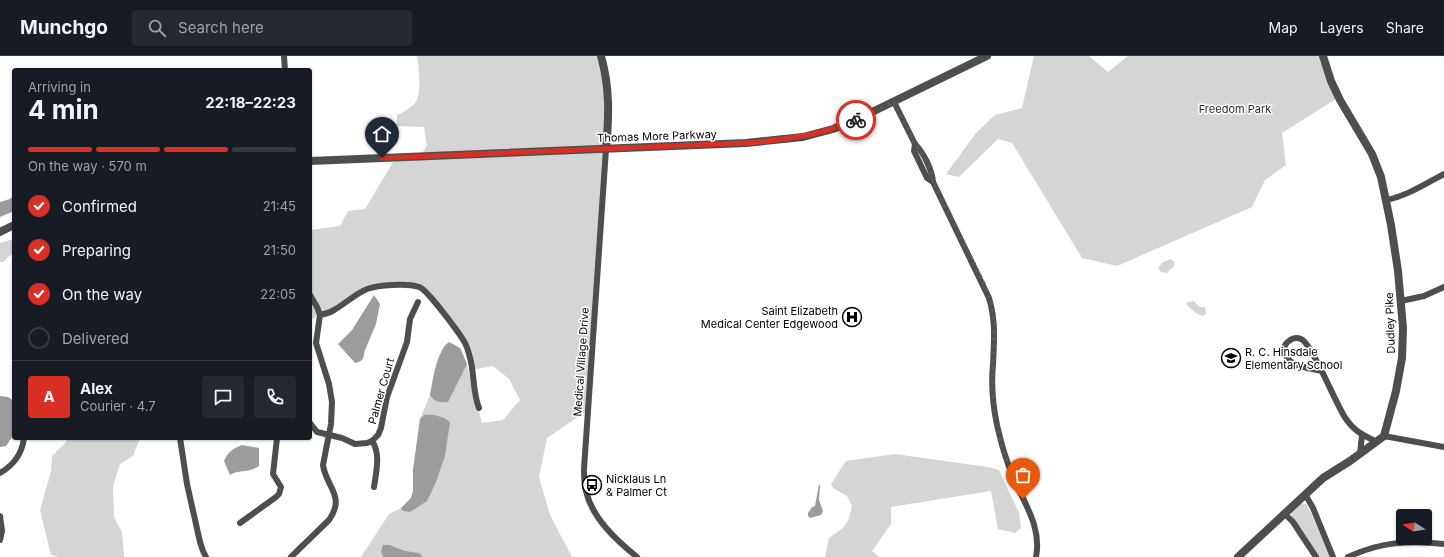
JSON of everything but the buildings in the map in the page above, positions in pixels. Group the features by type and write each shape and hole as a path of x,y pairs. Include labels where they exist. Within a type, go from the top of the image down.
{"street":[{"path":"284,56 285,68"},
{"path":"601,56 608,84 606,149"},
{"name":"Thomas More Parkway","path":"312,161 746,143 803,137 833,129 868,114 988,56"},
{"name":"Dudley Pike","path":"1323,56 1331,81 1340,100 1375,160 1386,200 1394,242 1401,301 1403,337 1402,358 1396,391 1380,439"},
{"path":"894,102 915,144 920,149 933,175 933,182 984,284 993,309 995,334 992,386 996,424 1006,459 1033,519 1038,539 1036,557"},
{"name":"Medical Village Drive","path":"606,149 584,469 586,491 596,514 611,534 637,557"},
{"path":"1386,200 1408,193 1444,174"},
{"path":"0,232 12,226"},
{"path":"320,315 333,311 359,293 372,288 403,286 422,288 466,346 470,357 473,389 479,408"},
{"path":"1401,301 1424,296 1444,287"},
{"path":"291,557 329,520 334,513 336,506 335,492 323,465 332,410 331,390 316,343 320,315 312,298"},
{"name":"Palmer Court","path":"372,441 378,435 381,428 387,397 407,342 410,319 418,302"},
{"path":"1322,371 1289,361 1285,356 1285,345 1289,340 1300,338 1306,342 1322,371 1340,411 1352,427 1362,435 1380,439 1444,447"},
{"path":"312,426 317,432 355,444 372,441 376,449 377,456 374,487"},
{"path":"1360,454 1362,435"},
{"path":"1238,557 1284,513 1324,478 1380,439"},
{"path":"0,473 14,462 21,452 24,440"},
{"path":"180,440 187,484 198,535 206,557"},
{"path":"240,524 276,497 280,492 281,487 273,474 277,440"},
{"path":"1305,494 1313,508 1333,557"},
{"path":"1284,513 1316,557"},
{"path":"0,516 2,532 0,540"},
{"path":"1348,557 1361,551 1388,544 1420,541 1444,544"}],"green space":[{"path":"417,56 601,56 608,84 588,410 547,438 539,477 550,515 572,557 361,557 389,514 401,508 411,498 420,419 430,395 440,355 444,346 449,342 460,348 467,364 482,423 503,420 520,400 509,379 493,366 471,370 464,342 418,287 372,288 312,319 312,230 340,226 348,211 365,209 396,157 420,156 427,146 424,127 397,126 397,115 411,107 417,100 419,91"},
{"name":"Freedom Park","path":"1034,56 1089,56 1108,72 1128,56 1323,56 1339,97 1282,133 1286,165 1265,180 1252,207 1117,266 1082,258 1012,143 998,139 959,177 946,174 976,133 995,115 1022,108"},
{"path":"12,240 12,254 3,262 0,262 0,243"},
{"path":"1171,259 1174,262 1174,266 1167,273 1161,272 1158,268 1163,262"},
{"path":"1194,301 1199,307 1205,307 1206,314 1203,316 1197,314 1187,305 1187,302"},
{"path":"67,440 139,440 133,456 120,464 113,486 114,517 122,532 124,557 59,557 51,555 40,510 51,471 52,456"},
{"path":"895,454 988,467 999,470 1019,513 1021,528 1015,533 998,529 991,491 891,507 891,524 872,551 879,557 825,557 829,538 845,525 849,518 852,506 847,496 833,488 831,484 846,461"},
{"path":"1300,503 1306,504 1311,513 1330,557 1317,557 1292,517 1291,512"}],"shaded area":[{"path":"12,197 12,212 0,217 0,202"},
{"path":"374,295 380,304 376,324 365,350 363,359 355,363 338,344 352,330"},
{"path":"449,342 460,348 467,364 448,402 440,402 436,401 430,395 438,359 441,352"},
{"path":"0,396 8,397 12,400 12,437 6,446 0,447"},
{"path":"424,415 438,416 450,422 445,456 436,482 427,501 410,512 403,511 401,508 411,498 413,491 413,470 420,419"},
{"path":"242,445 259,448 259,466 252,470 237,472 230,475 224,461 231,451"},
{"path":"819,484 819,500 823,511 821,515 810,518 808,513 812,507 815,506"},
{"path":"383,545 389,545 405,551 419,553 423,557 383,557 381,551"}],"way so far":[{"path":"856,120 894,102 915,144 920,149 933,175 933,182 984,284 993,309 995,327 992,386 996,424 1006,459 1023,499"}],"place":[{"name":"Saint Elizabeth Medical Center Edgewood","path":"852,317"},
{"name":"R. C. Hinsdale Elementary School","path":"1231,358"},
{"name":"Nicklaus Ln & Palmer Ct","path":"592,485"}],"route":[{"path":"382,158 746,143 803,137 833,129 856,120"}]}
